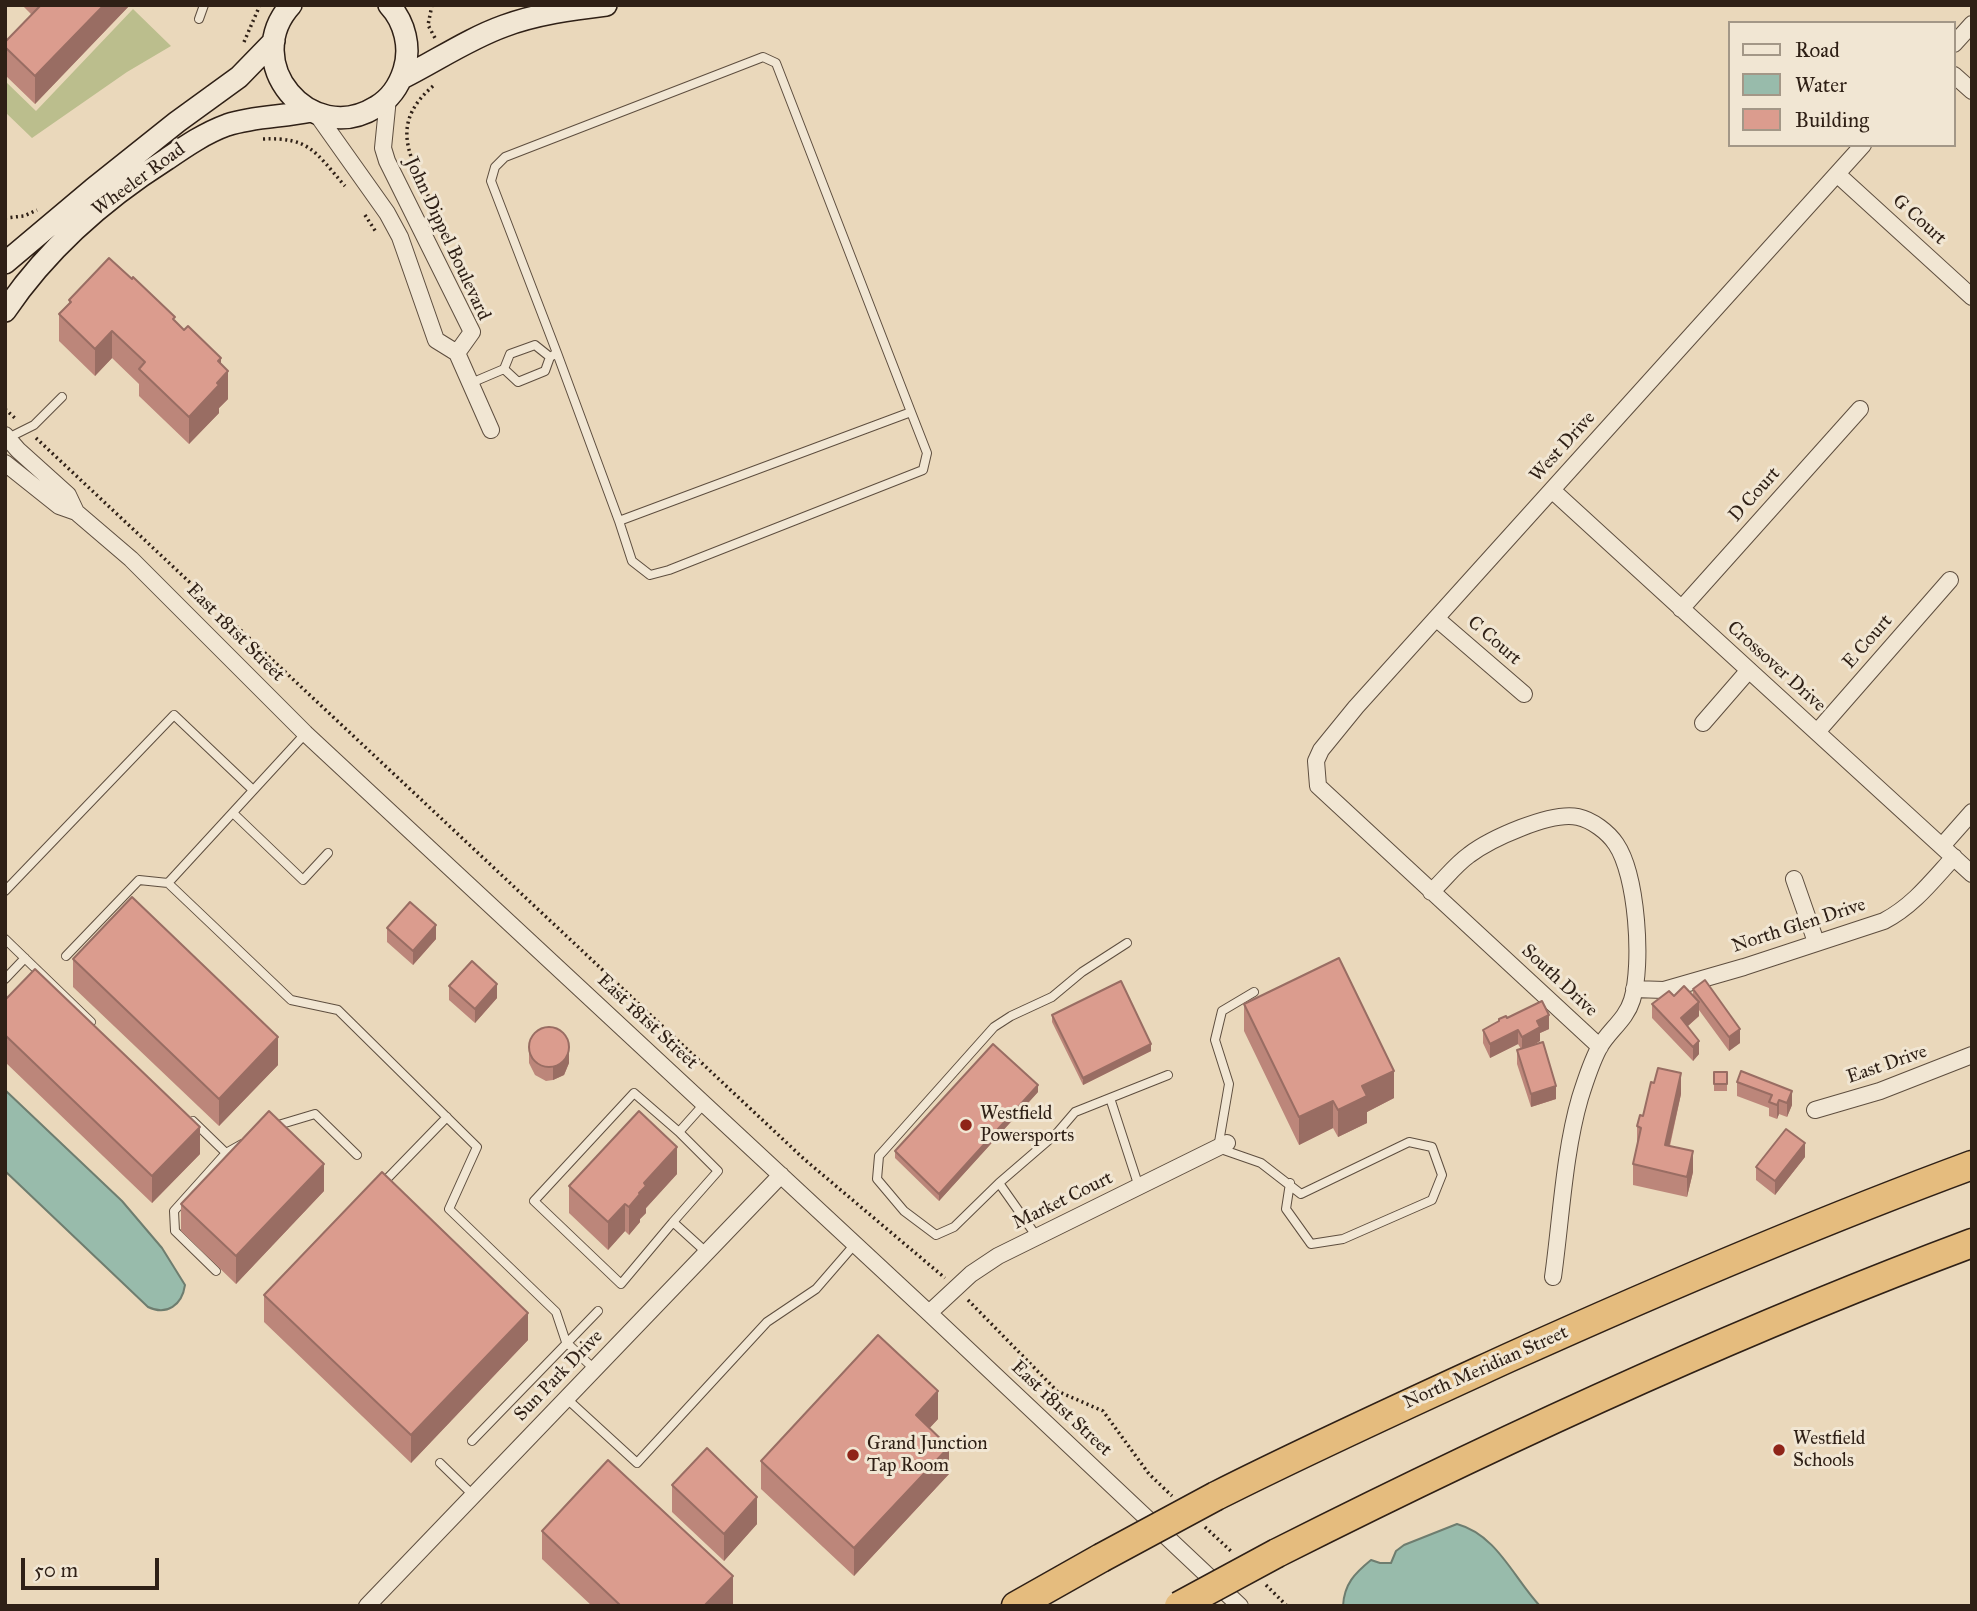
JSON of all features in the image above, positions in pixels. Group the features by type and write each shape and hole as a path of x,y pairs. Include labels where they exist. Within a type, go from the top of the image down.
{"highway":[{"name":"North Meridian Street","path":"1016,1606 1216,1496 1407,1403 1679,1282 1972,1165"},
{"path":"1178,1606 1277,1553 1524,1432 1771,1323 1972,1243"}],"street":[{"path":"291,5 281,19 274,41 275,65 284,87 300,105 313,112 387,213 400,237 436,340 457,353 491,430"},
{"path":"388,97 402,78 407,43 399,20 389,5"},
{"path":"402,78 506,25 606,5"},
{"path":"1956,42 1972,24"},
{"name":"Wheeler Road","path":"5,263 177,122 239,77 274,41"},
{"path":"1956,77 1972,91"},
{"name":"Wheeler Road","path":"5,311 30,278 82,222 114,194 196,140 224,126 257,118 313,112 334,118 358,116 379,106 388,97"},
{"name":"John Dippel Boulevard","path":"388,97 383,148 387,161 472,332 457,353"},
{"name":"West Drive","path":"1318,786 1316,761 1329,738 1861,147"},
{"name":"G Court","path":"1837,174 1972,297"},
{"name":"D Court","path":"1682,609 1860,409"},
{"name":"East 181st Street","path":"6,437 68,495 76,512"},
{"name":"East 181st Street","path":"5,463 59,506 76,512 131,559 305,733 1240,1606"},
{"name":"Crossover Drive","path":"1553,491 1972,874"},
{"name":"E Court","path":"1817,732 1950,580"},
{"name":"C Court","path":"1437,619 1524,694"},
{"path":"1703,723 1749,670"},
{"name":"South Drive","path":"1318,786 1600,1047 1580,1097 1572,1132 1553,1277"},
{"name":"North Glen Drive","path":"1634,989 1664,990 1744,967 1816,942 1840,937 1898,914 1916,899 1972,812"},
{"path":"1431,892 1476,850 1528,825 1566,816 1587,820 1615,843 1630,877 1637,942 1634,989 1631,1002 1619,1024 1600,1047"},
{"path":"1794,879 1816,942"},
{"name":"East Drive","path":"1815,1111 1880,1091 1972,1055"},
{"name":"Market Court","path":"929,1313 971,1274 998,1256 1223,1145"},
{"name":"Sun Park Drive","path":"367,1606 780,1175"}],"lane":[{"path":"199,19 204,5"},
{"path":"763,57 776,63 782,75 927,453 923,470 669,570 650,575 632,561 554,355 491,181 495,167 505,157 763,57"},
{"path":"471,383 505,369 510,355 535,345 554,355"},
{"path":"505,369 518,382 545,371 554,355"},
{"path":"6,437 27,430 62,397"},
{"path":"619,521 911,412"},
{"path":"5,891 174,715 253,790"},
{"path":"168,883 305,733"},
{"path":"233,813 303,880 328,853"},
{"path":"66,956 139,880 168,883 291,1000 338,1010 477,1147 449,1209 556,1312 566,1342 594,1369"},
{"path":"5,939 102,1033"},
{"path":"1127,943 1082,972 1052,997 994,1027 879,1156 877,1179 904,1211 936,1235 954,1227 999,1183 1057,1133 1075,1112 1168,1075"},
{"path":"5,979 25,958"},
{"path":"1254,992 1222,1012 1215,1040 1228,1084 1223,1145 1261,1163 1290,1184 1301,1194 1409,1142 1432,1147 1442,1175 1432,1200 1343,1239 1311,1244 1286,1209 1290,1184"},
{"path":"634,1093 679,1132 718,1171 621,1284 534,1201 634,1093"},
{"path":"1111,1098 1139,1187"},
{"path":"679,1132 704,1104"},
{"path":"271,1127 315,1114 357,1156"},
{"path":"188,1116 226,1153"},
{"path":"379,1187 447,1117"},
{"path":"216,1271 175,1231 173,1211 226,1153 249,1140"},
{"path":"999,1183 1037,1237"},
{"path":"673,1222 706,1252"},
{"path":"566,1398 637,1463 767,1322 816,1289 855,1244"},
{"path":"472,1441 598,1311"},
{"path":"440,1463 473,1495"}],"path":[{"path":"239,47 245,40 260,5"},
{"path":"438,82 420,98 412,110 407,125 407,141 412,165 450,247"},
{"path":"257,139 292,139 304,144 351,194"},
{"path":"364,213 380,239"},
{"path":"5,409 804,1159 956,1288 1057,1391 1103,1411 1149,1474 1179,1502"},
{"path":"1199,1521 1238,1559"},
{"path":"1258,1578 1287,1606"}],"green space":[{"path":"133,9 171,46 127,72 32,138 5,112 5,81 36,111"}],"water":[{"path":"5,1090 122,1201 162,1248 185,1285 181,1298 172,1307 161,1310 148,1307 5,1171"},
{"path":"1457,1524 1471,1529 1494,1547 1540,1606 1343,1606 1351,1580 1371,1560 1391,1563 1396,1551 1404,1545"}],"building":[{"path":"41,5 104,5 35,76 5,47 5,42"},
{"path":"109,258 175,317 173,319 184,330 188,326 221,358 218,361 228,371 217,383 219,385 189,417 139,369 145,362 112,331 95,349 59,314"},
{"path":"132,897 278,1037 219,1099 73,959"},
{"path":"410,902 436,925 413,951 387,928"},
{"path":"1339,958 1394,1071 1362,1086 1367,1096 1338,1110 1333,1101 1299,1117 1244,1004"},
{"path":"472,961 497,984 475,1009 449,986"},
{"path":"35,969 200,1127 152,1176 5,1035 5,1000"},
{"path":"1705,980 1740,1029 1729,1037 1693,989"},
{"name":"Westfield Powersports","path":"1121,981 1151,1044 1083,1078 1052,1015"},
{"path":"1684,986 1699,1002 1681,1018 1699,1041 1693,1047 1652,1004 1669,991 1674,996"},
{"path":"1542,1001 1549,1015 1537,1021 1540,1027 1522,1037 1518,1030 1490,1044 1483,1030 1499,1019 1506,1016 1507,1018"},
{"path":"549,1027 563,1033 569,1047 563,1061 549,1067 535,1061 529,1047 535,1033"},
{"path":"1543,1042 1556,1086 1531,1094 1517,1050"},
{"name":"Westfield Powersports","path":"993,1044 1038,1085 939,1194 895,1151"},
{"path":"1658,1068 1681,1073 1665,1145 1693,1151 1687,1177 1633,1164 1641,1128 1637,1126 1640,1115 1643,1116 1651,1082 1654,1083"},
{"path":"1741,1071 1792,1091 1787,1103 1779,1100 1777,1105 1769,1102 1772,1095 1737,1082"},
{"path":"1714,1072 1727,1072 1727,1084 1714,1084"},
{"path":"269,1111 324,1164 236,1256 181,1204"},
{"path":"639,1111 677,1147 644,1183 646,1186 629,1207 625,1204 608,1222 569,1186"},
{"path":"1786,1129 1805,1143 1775,1181 1756,1167"},
{"path":"382,1172 528,1313 411,1435 264,1295"},
{"path":"878,1335 938,1391 916,1415 949,1447 854,1548 761,1461"},
{"path":"707,1448 757,1497 724,1534 672,1485"},
{"path":"608,1460 733,1576 704,1606 621,1606 542,1531"}],"place":[{"name":"Westfield Powersports","path":"966,1125"},
{"name":"Westfield Schools","path":"1779,1450"},
{"name":"Grand Junction Tap Room","path":"853,1455"}]}
